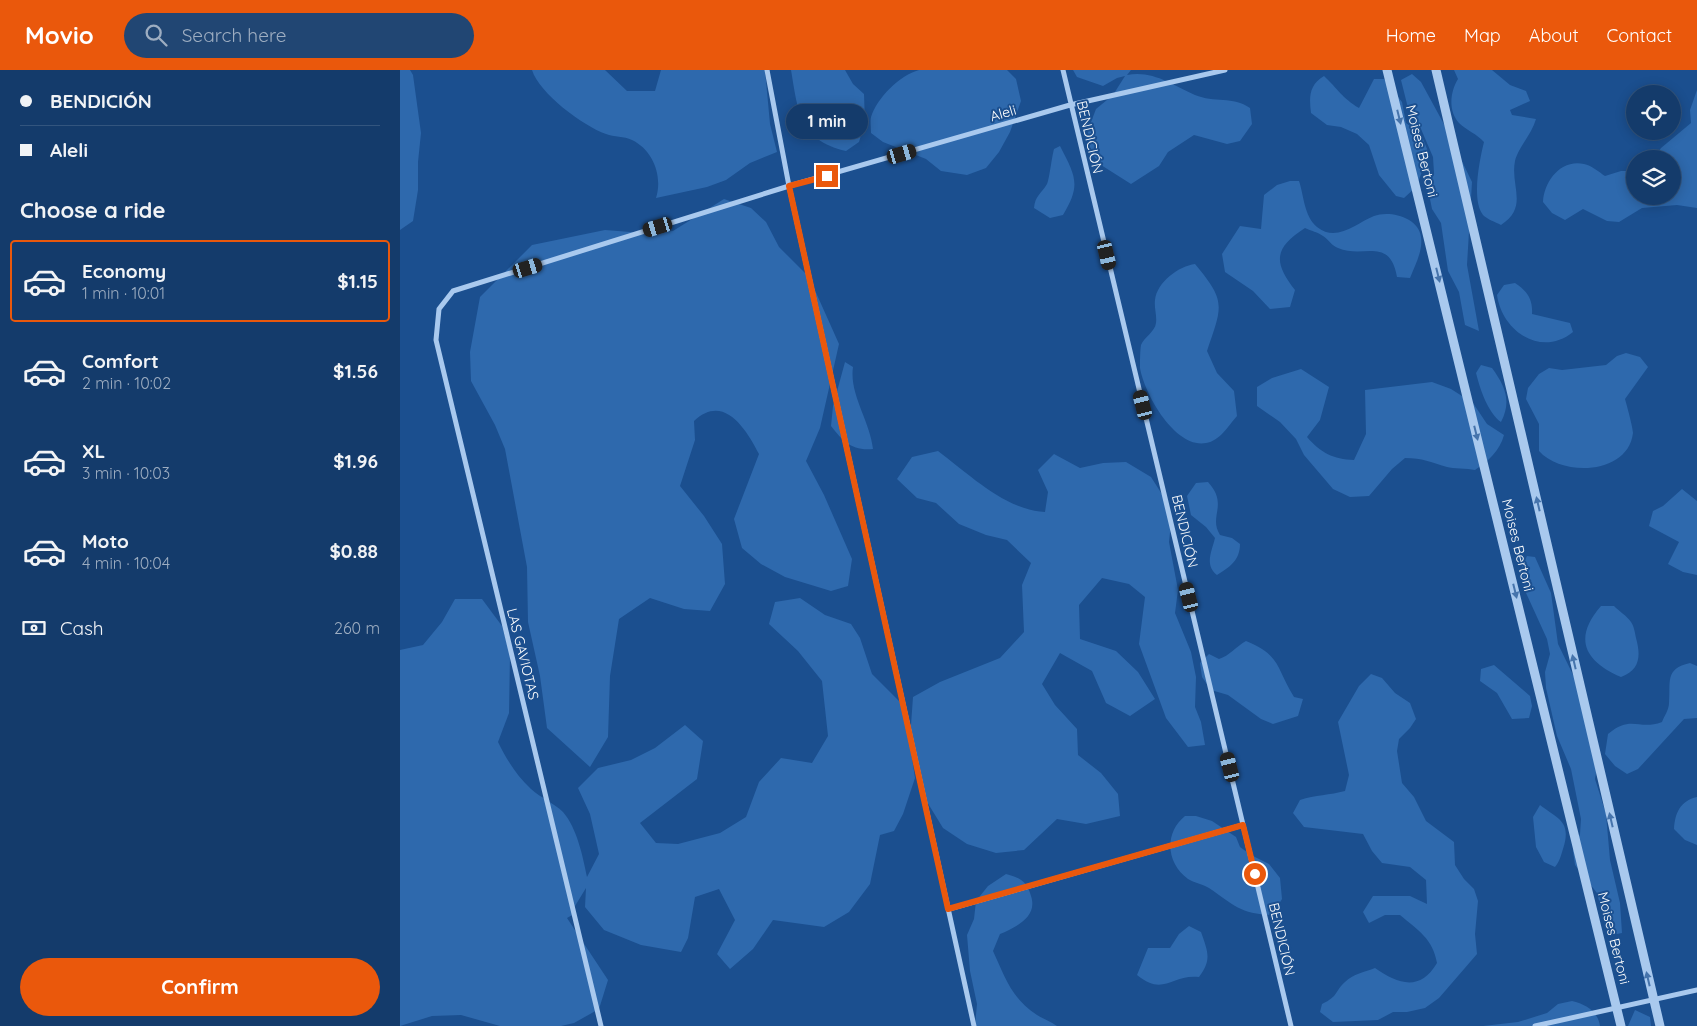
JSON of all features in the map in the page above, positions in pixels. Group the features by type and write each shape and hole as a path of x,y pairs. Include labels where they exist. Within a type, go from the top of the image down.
{"street":[{"path":"767,70 789,186 974,1026"},
{"name":"BENDICIÓN","path":"1064,70 1070,105 1292,1026"},
{"name":"Aleli","path":"453,291 789,186 1070,105 1225,70"},
{"name":"Moises Bertoni","path":"1387,70 1621,1026"},
{"name":"Moises Bertoni","path":"1436,70 1660,1026"},
{"name":"LAS GAVIOTAS","path":"453,291 439,309 436,340 601,1026"},
{"path":"948,909 1243,825"},
{"path":"1534,1026 1697,990"}],"shaded area":[{"path":"400,70 410,70 413,75 421,133 418,190 413,221 400,230"},
{"path":"532,70 605,70 627,91 655,91 661,70 765,70 770,124 777,152 750,163 726,180 707,187 656,198 658,190 657,173 646,150 632,140 606,134 574,116 543,89"},
{"path":"791,70 845,70 853,84 864,94 865,122 859,142 846,151 830,146 810,131 799,111"},
{"path":"919,70 1007,70 1016,79 1021,101 1010,132 999,152 986,168 967,175 941,171 926,159 883,142 871,133 871,117 878,102 897,82"},
{"path":"1073,70 1131,70 1127,75 1154,76 1195,95 1244,104 1250,108 1252,124 1240,141 1227,144 1194,135 1168,152 1159,166 1131,184 1101,165 1089,150 1088,130 1096,109 1113,95 1125,76 1103,86 1077,77"},
{"path":"1454,70 1492,70 1510,85 1526,91 1530,101 1510,110 1512,115 1536,119 1515,161 1514,170 1517,196 1514,211 1501,225 1483,215 1479,208 1477,179 1484,142 1455,118 1451,101 1458,79"},
{"path":"1412,74 1421,82 1472,182 1467,265 1479,331 1465,325 1459,292 1448,271 1441,223 1432,209 1428,189 1434,173 1433,157 1418,122 1408,108 1401,80"},
{"path":"1324,76 1344,97 1359,108 1374,79 1384,79 1402,102 1406,123 1421,134 1429,154 1416,187 1404,198 1396,196 1379,175 1369,145 1357,134 1341,127 1327,125 1311,113 1311,92 1315,83"},
{"path":"1697,90 1697,208 1677,205 1681,205 1681,150 1660,150 1671,140 1681,140 1681,131 1691,123 1690,110"},
{"path":"1060,146 1073,174 1074,188 1069,205 1063,215 1050,218 1034,208 1037,198 1048,182 1054,149"},
{"path":"1575,163 1584,164 1605,176 1626,171 1626,205 1677,205 1642,208 1619,222 1607,221 1583,209 1565,220 1552,213 1543,202 1546,187 1550,180 1568,165"},
{"path":"1290,181 1299,181 1309,217 1317,227 1324,231 1332,233 1346,230 1380,214 1402,217 1415,224 1421,237 1421,247 1410,278 1397,277 1393,264 1382,253 1374,251 1347,251 1334,246 1321,235 1305,228 1287,242 1280,256 1283,271 1295,290 1290,307 1270,309 1253,291 1225,272 1222,254 1240,226 1261,229 1264,195 1277,185"},
{"path":"724,199 751,208 766,222 779,247 809,277 839,344 820,428 806,461 824,495 852,559 848,586 831,591 785,577 761,564 742,548 734,519 759,454 748,434 733,418 715,411 705,413 694,421 695,440 680,486 704,516 722,544 725,584 710,611 684,609 650,598 619,619 610,676 608,737 590,767 547,728 540,676 528,622 527,567 505,449 495,425 471,381 470,352 480,297 532,245 605,230 643,233 673,231"},
{"path":"1195,264 1217,296 1218,314 1207,351 1217,373 1234,391 1237,416 1220,436 1206,443 1194,443 1183,437 1163,417 1154,404 1140,368 1141,345 1154,329 1156,323 1155,300 1160,287 1164,281 1182,268"},
{"path":"1515,283 1528,296 1532,314 1570,323 1573,332 1561,339 1548,342 1536,341 1525,337 1515,329 1506,320 1500,308 1497,295 1504,285"},
{"path":"1626,353 1640,357 1648,367 1625,399 1633,433 1628,447 1619,457 1607,464 1593,468 1563,465 1549,459 1539,451 1539,424 1526,399 1528,388 1539,374 1549,368 1562,370 1606,365 1617,356"},
{"path":"845,362 853,367 854,387 873,449 853,447 831,426 833,406"},
{"path":"1481,365 1492,368 1506,394 1506,407 1501,422 1488,407 1480,386 1476,373"},
{"path":"1301,369 1329,387 1320,420 1307,437 1322,451 1334,457 1354,460 1366,434 1365,390 1432,382 1451,389 1473,403 1487,424 1504,435 1502,441 1492,456 1475,470 1450,468 1422,460 1405,458 1392,469 1369,496 1350,497 1333,489 1304,455 1296,439 1280,422 1257,406 1257,387 1272,378"},
{"path":"938,451 1002,498 1030,510 1045,512 1048,492 1038,470 1054,454 1080,468 1103,463 1126,462 1151,477 1165,499 1171,523 1169,542 1178,590 1175,613 1191,652 1196,677 1195,707 1201,722 1205,745 1188,747 1166,718 1139,644 1145,597 1129,584 1102,578 1079,605 1080,639 1116,651 1138,672 1155,699 1130,716 1106,703 1092,671 1060,653 1042,684 1055,705 1077,729 1078,755 1101,773 1118,794 1120,816 1086,824 1057,819 1024,850 996,853 967,844 943,828 924,797 910,739 913,697 940,682 1000,658 1024,632 1022,585 1031,563 1007,540 986,535 959,524 936,503 917,498 897,479 912,457"},
{"path":"1208,482 1217,497 1216,522 1220,535 1232,538 1240,544 1240,550 1236,559 1217,575 1213,571 1210,562 1215,538 1206,527 1191,515 1187,496 1196,483"},
{"path":"1682,489 1697,501 1697,575 1683,572 1668,564 1679,542 1649,526 1653,511 1663,506"},
{"path":"1527,556 1535,557 1551,593 1558,644 1577,683 1598,762 1595,779 1606,814 1610,860 1620,903 1622,933 1617,934 1606,928 1597,893 1575,865 1573,851 1580,834 1581,819 1571,769 1557,736 1546,688 1545,672 1550,654 1547,639 1522,584 1521,569"},
{"path":"800,598 825,615 851,624 860,638 872,674 904,706 915,778 903,814 894,831 880,835 870,884 849,912 824,927 773,920 753,949 730,969 717,954 735,920 719,889 695,897 688,938 681,952 641,945 604,930 585,907 586,888 575,906 574,914 567,918 608,980 599,1009 574,1023 561,1026 500,1026 461,1015 432,1016 400,1026 400,650 423,645 442,622 455,599 482,599 502,626 510,654 509,713 498,742 512,767 526,784 563,812 568,819 579,843 587,877 599,854 590,814 578,788 598,768 631,760 655,748 685,725 703,741 697,779 640,823 656,843 678,844 720,833 746,817 759,782 781,758 812,763 828,736 822,681 798,651 769,624 775,602"},
{"path":"1601,606 1614,606 1629,620 1634,630 1638,662 1632,670 1621,677 1598,664 1587,648 1585,638 1587,628"},
{"path":"1246,641 1257,646 1272,657 1294,697 1303,699 1298,716 1273,724 1261,719 1228,695 1211,690 1202,677 1200,663 1209,654 1219,659 1223,658"},
{"path":"1690,663 1697,666 1697,718 1684,719 1638,769 1627,774 1615,766 1605,754 1608,734 1623,725 1647,725 1662,722 1669,706 1670,677 1676,669"},
{"path":"1494,665 1530,696 1532,706 1529,718 1512,719 1497,693 1480,681 1481,669"},
{"path":"1371,674 1382,678 1395,693 1410,703 1416,719 1399,739 1397,751 1402,783 1414,797 1426,821 1454,842 1455,865 1464,879 1474,889 1478,901 1475,934 1477,954 1439,998 1425,1008 1407,1012 1393,1012 1378,1020 1333,1022 1320,1012 1322,1004 1331,999 1348,979 1375,968 1400,981 1416,982 1430,972 1437,963 1428,941 1419,930 1400,915 1385,915 1369,923 1363,912 1373,896 1410,896 1427,904 1426,880 1410,867 1382,863 1372,851 1363,834 1304,827 1293,813 1300,800 1345,791 1349,775 1338,722 1359,686"},
{"path":"1697,797 1697,845 1685,840 1674,829 1677,813 1680,808 1686,801"},
{"path":"1540,805 1562,822 1566,832 1560,858 1555,867 1544,862 1536,847 1533,817"},
{"path":"1185,816 1196,816 1212,821 1236,837 1240,847 1269,864 1280,878 1282,899 1272,915 1252,913 1238,908 1207,887 1188,879 1181,872 1175,865 1170,848 1174,831 1178,823"},
{"path":"1006,874 1019,879 1025,884 1031,896 1031,910 1019,924 1000,934 993,951 1005,978 1015,994 1037,1015 1057,1026 975,1026 977,1004 970,971 967,935 974,919 976,901 988,886"},
{"path":"1189,926 1201,932 1208,956 1206,966 1199,977 1189,977 1161,985 1146,981 1137,975 1148,948 1170,948 1179,934"},
{"path":"1572,1001 1582,1004 1594,1012 1600,1026 1483,1026 1518,1022 1547,1013 1558,1004"},
{"path":"1635,1010 1650,1017 1651,1026 1628,1026"}],"route":[{"path":"827,176 789,186 948,909 1243,825 1255,874"}]}
